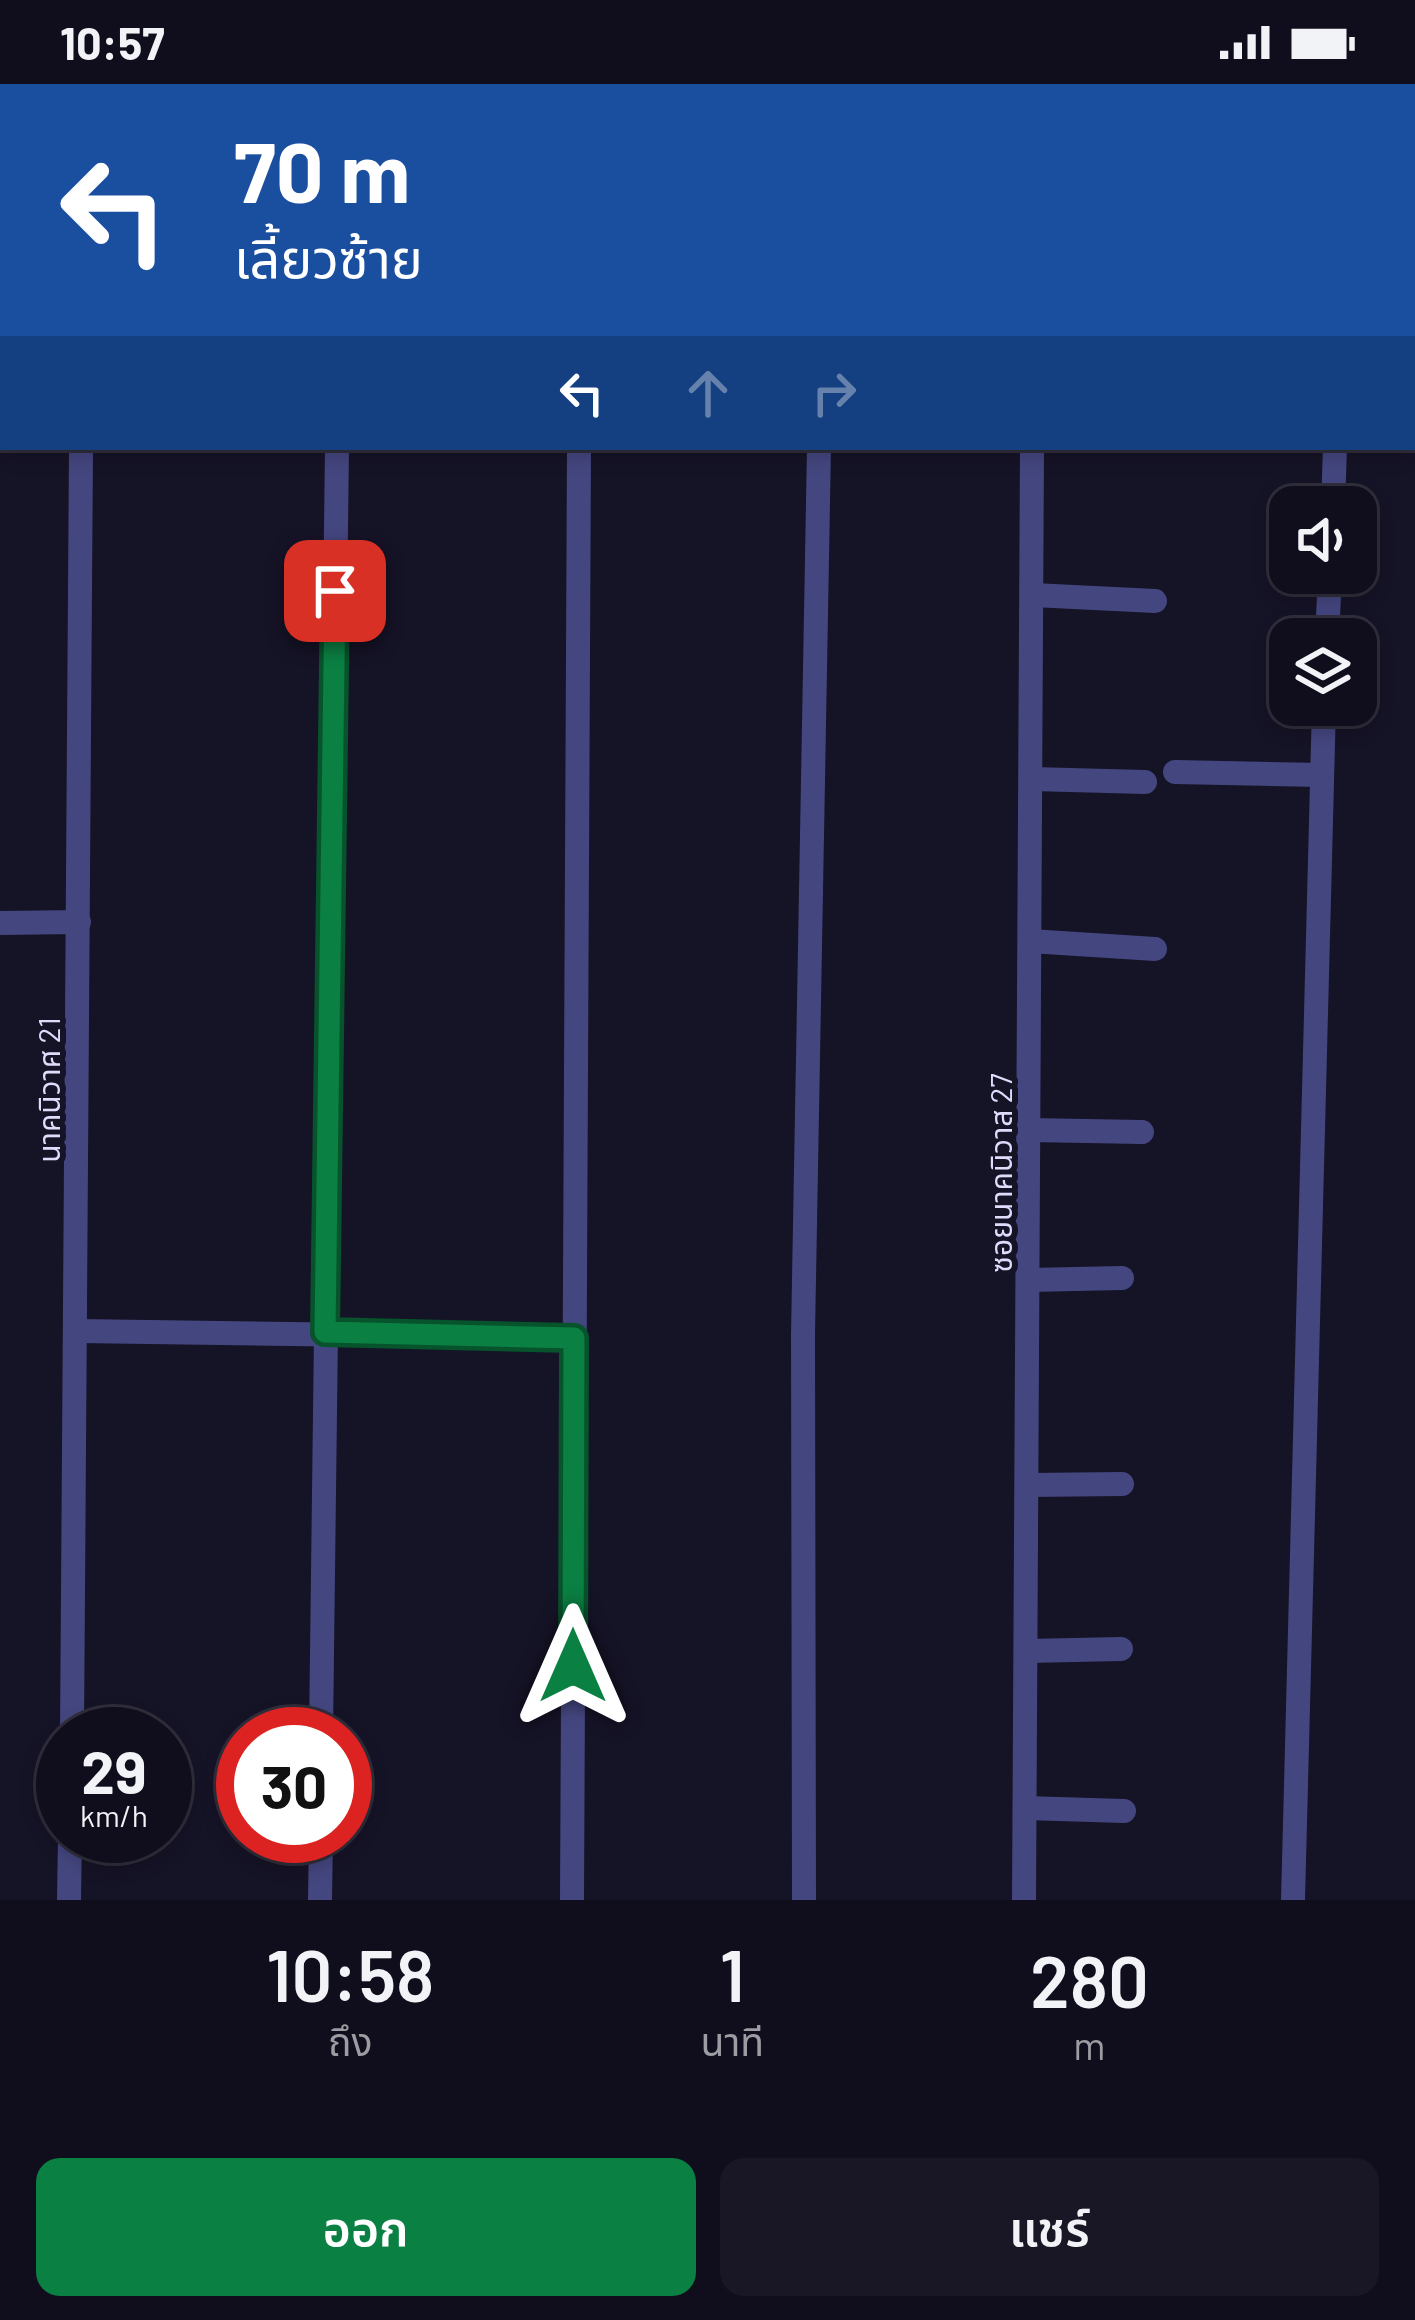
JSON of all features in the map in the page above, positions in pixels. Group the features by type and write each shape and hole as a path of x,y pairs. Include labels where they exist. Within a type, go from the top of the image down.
{"street":[{"name":"นาคนิวาศ 21","path":"71,1707 81,450"},
{"path":"322,1707 337,450"},
{"path":"572,1900 579,450"},
{"path":"804,1900 803,1335 819,450"},
{"name":"ซอยนาคนิวาส 27","path":"1024,1900 1032,450"},
{"path":"1333,486 1334,450"},
{"path":"1033,595 1155,601"},
{"path":"1293,1900 1323,726"},
{"path":"1175,772 1321,775"},
{"path":"1031,779 1145,782"},
{"path":"0,922 79,922"},
{"path":"1030,941 1155,949"},
{"path":"1030,1130 1142,1132"},
{"path":"1030,1280 1121,1278"},
{"path":"77,1331 574,1338"},
{"path":"1028,1485 1122,1484"},
{"path":"1027,1651 1121,1649"},
{"path":"1025,1808 1124,1811"},
{"path":"69,1900 70,1863"},
{"path":"320,1900 321,1863"}],"route":[{"path":"335,591 325,1332 574,1338 573,1666"}]}
